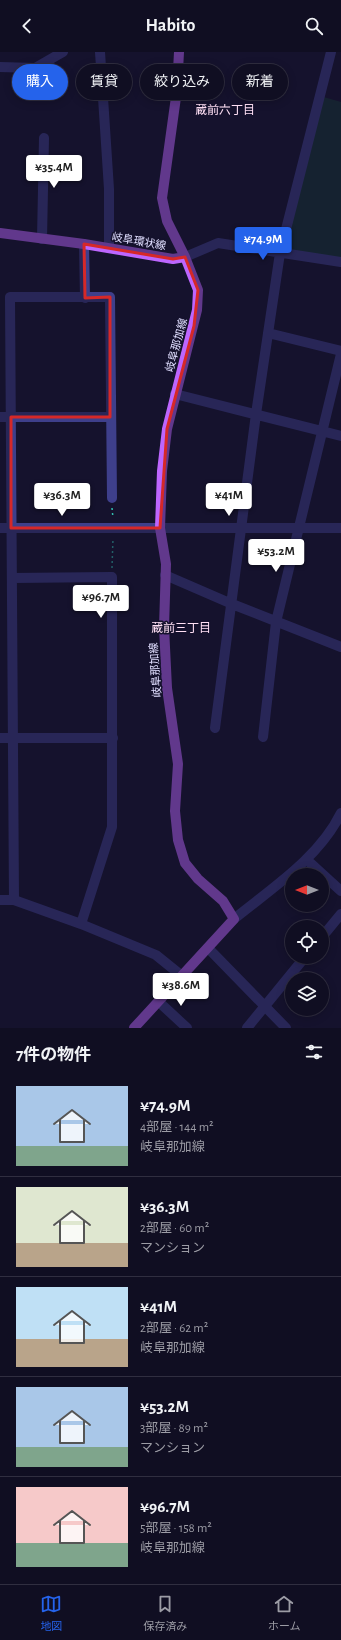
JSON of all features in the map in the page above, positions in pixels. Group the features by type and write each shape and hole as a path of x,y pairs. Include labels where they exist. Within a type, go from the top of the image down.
{"main road":[{"name":"岐阜環状線","path":"0,233 84,244 173,259 185,257 167,221 162,198 178,90 179,52"},
{"name":"岐阜那加線","path":"185,257 198,290 197,310 167,429 162,471 160,528 164,547 164,627 167,688 178,764 175,811 178,840 185,863 198,879 223,901 234,919"},
{"path":"134,1028 234,919"}],"street":[{"path":"0,67 35,68 63,52"},
{"path":"100,52 109,189 109,248"},
{"path":"215,728 256,414 280,252 331,52"},
{"path":"42,239 44,138"},
{"path":"185,257 218,243 341,262"},
{"path":"84,244 85,298"},
{"path":"14,900 10,297 110,298 112,498"},
{"path":"263,737 276,622 341,352 268,333"},
{"path":"175,394 341,436"},
{"path":"0,417 110,417"},
{"path":"0,528 341,528"},
{"path":"165,575 232,604 341,647"},
{"path":"12,578 112,577 112,827 81,924"},
{"path":"0,738 113,738"},
{"path":"234,919 307,860 334,827 341,813"},
{"path":"307,860 341,891"},
{"path":"0,900 14,900 81,924 156,955 182,976"},
{"path":"329,929 341,914"},
{"path":"208,948 286,1028"},
{"path":"247,1028 264,1005 299,964"},
{"path":"159,1002 187,1028"}],"highlighted area":[{"path":"84,244 173,259 185,257 198,290 194,326 167,429 160,528 11,528 11,417 110,417 110,297 85,298"}],"green space":[{"path":"320,96 341,102 341,263 280,253"}],"district":[{"name":"蔵前六丁目","path":"225,110"},
{"name":"蔵前三丁目","path":"181,628"}]}
